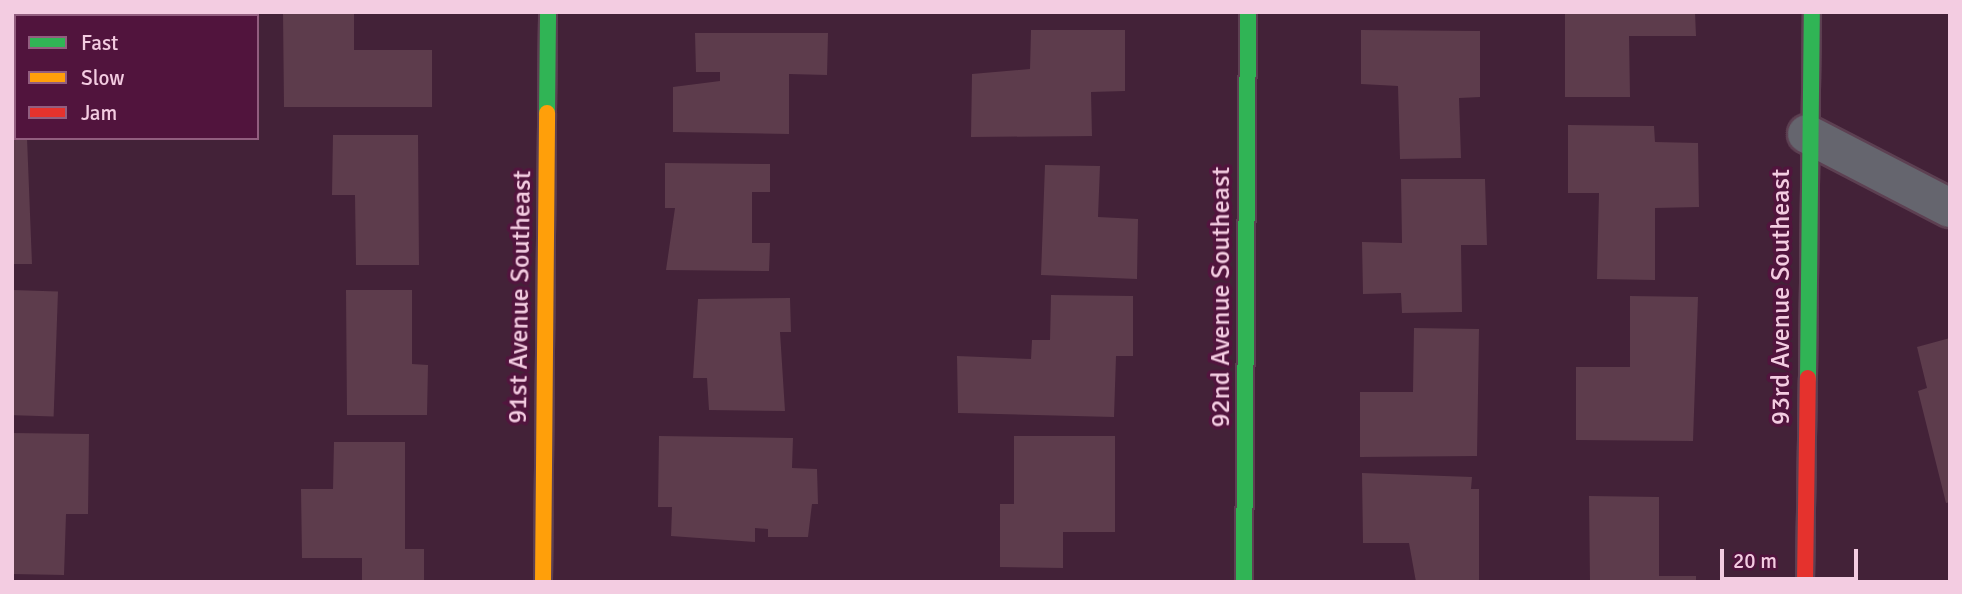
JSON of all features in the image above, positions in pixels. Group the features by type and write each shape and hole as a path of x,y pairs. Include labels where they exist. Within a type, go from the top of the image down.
{"street":[{"name":"91st Avenue Southeast","path":"543,582 548,12"},
{"name":"92nd Avenue Southeast","path":"1244,582 1248,12"},
{"name":"93rd Avenue Southeast","path":"1805,582 1807,134 1811,12"},
{"path":"1807,134 1950,208"}],"building":[{"path":"12,12 21,12 14,14 14,54"},
{"path":"283,12 354,12 354,50 432,50 432,107 284,107"},
{"path":"1565,12 1695,12 1696,36 1629,36 1630,97 1565,97"},
{"path":"1031,30 1125,30 1125,91 1091,92 1092,136 971,137 972,74 1030,69"},
{"path":"1361,30 1480,31 1480,97 1459,98 1461,158 1400,159 1398,86 1361,84"},
{"path":"695,33 828,33 827,75 789,74 789,134 673,132 673,87 720,81 720,72 696,72"},
{"path":"1568,125 1654,126 1655,142 1698,143 1699,207 1655,208 1655,280 1597,279 1599,193 1568,193"},
{"path":"12,130 14,140 27,140 32,264 12,264"},
{"path":"333,135 418,135 419,265 356,265 355,195 332,195"},
{"path":"665,163 770,164 770,192 752,192 752,243 770,243 769,271 666,270 675,208 665,208"},
{"path":"1045,165 1100,166 1098,217 1138,219 1137,279 1041,275"},
{"path":"1401,179 1485,179 1487,245 1461,245 1462,312 1402,313 1401,293 1363,294 1362,242 1402,243"},
{"path":"12,290 58,292 54,417 12,415"},
{"path":"346,290 412,290 412,364 428,365 427,415 347,415"},
{"path":"1051,295 1133,296 1133,356 1116,356 1114,417 958,413 957,356 1031,359 1032,340 1050,340"},
{"path":"1630,296 1698,297 1693,441 1576,440 1576,367 1630,367"},
{"path":"790,298 791,332 780,332 785,411 709,410 707,378 693,378 698,299"},
{"path":"1414,328 1479,329 1477,456 1360,457 1360,392 1413,392"},
{"path":"1950,338 1950,502 1946,503 1918,391 1927,388 1917,347"},
{"path":"12,433 89,434 88,514 66,514 64,575 12,574"},
{"path":"659,436 793,438 792,468 817,469 818,504 812,504 808,537 768,537 768,529 755,528 755,542 671,536 672,507 658,507"},
{"path":"1014,436 1115,436 1115,532 1063,532 1063,568 1000,567 1000,504 1014,504"},
{"path":"334,442 405,442 405,549 424,549 424,582 362,582 362,558 302,558 301,489 333,489"},
{"path":"1362,473 1472,477 1471,489 1479,489 1479,581 1416,582 1409,543 1363,543"},
{"path":"1589,496 1659,497 1659,576 1696,576 1696,582 1590,582"}],"traffic: fast":[{"path":"547,113 548,12"},
{"path":"1244,582 1248,12"},
{"path":"1808,378 1812,12"}],"traffic: slow":[{"path":"543,582 547,113"}],"traffic: jam":[{"path":"1805,582 1808,378"}]}
